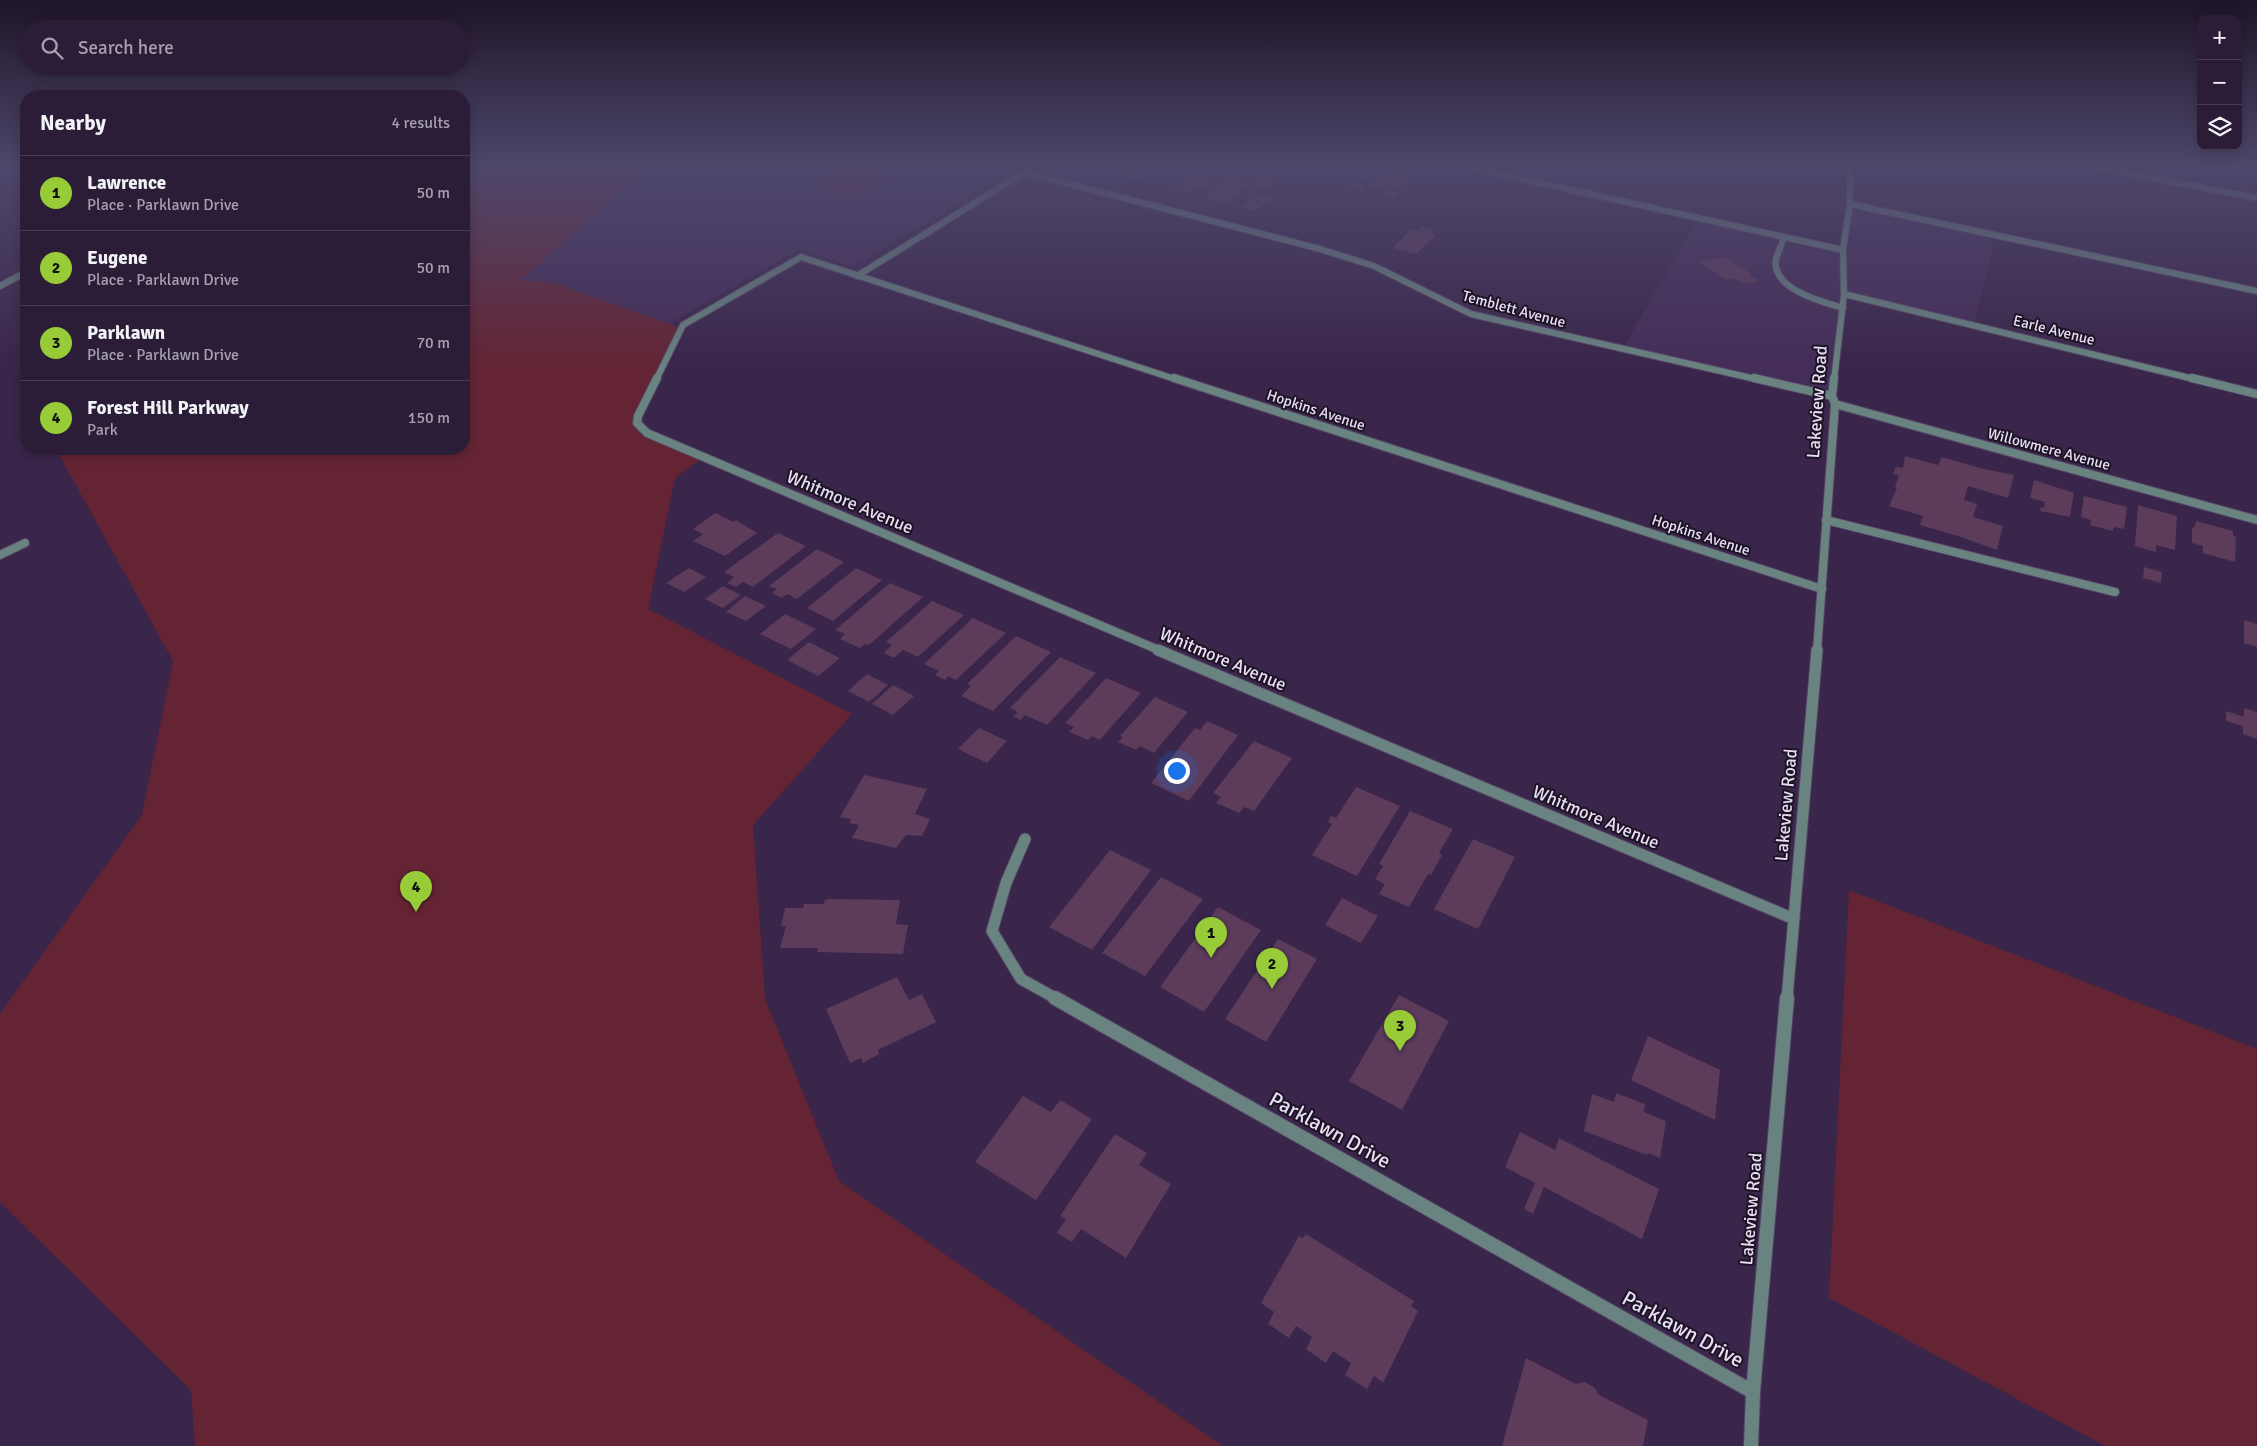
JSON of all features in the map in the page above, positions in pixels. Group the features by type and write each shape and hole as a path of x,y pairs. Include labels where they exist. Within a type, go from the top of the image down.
{"street":[{"path":"857,276 922,235"},
{"name":"Temblett Avenue","path":"1264,235 1374,266 1471,314 1834,400"},
{"path":"1777,235 1843,250"},
{"name":"Lakeview Road","path":"1751,1446 1822,589 1834,400 1844,294 1843,250 1845,235"},
{"path":"1996,235 2257,292"},
{"path":"1784,237 1776,262 1779,275 1797,292 1842,308"},
{"name":"Hopkins Avenue","path":"640,429 637,423 638,416 683,325 801,257 1822,589"},
{"path":"0,286 20,275"},
{"name":"Earle Avenue","path":"1844,294 2257,394"},
{"name":"Willowmere Avenue","path":"1834,400 2257,520"},
{"name":"Whitmore Avenue","path":"640,429 1794,919"},
{"path":"1826,520 2033,570 2115,592"},
{"path":"0,556 25,543"},
{"name":"Parklawn Drive","path":"1025,839 1006,884 992,931 1021,979 1754,1392"}],"shaded area":[{"path":"470,235 904,235 857,264 848,265 800,249 669,324 554,283 470,276"},
{"path":"470,235 571,235 521,280 554,283 681,328 638,416 640,429 704,457 675,478 648,609 852,714 753,825 765,999 839,1181 1223,1446 195,1446 191,1390 0,1202 0,1014 142,815 173,661 59,455 470,455"},
{"path":"1689,235 1778,235 1843,250 1845,235 1995,236 1974,325 1844,294 1832,396 1622,349"},
{"path":"1849,890 2257,1049 2257,1446 2105,1446 1829,1298"}],"building":[{"path":"1406,235 1435,235 1416,254 1393,248"},
{"path":"1724,257 1752,274 1749,275 1759,281 1744,284 1734,278 1726,279 1699,262"},
{"path":"1905,456 1938,465 1942,457 2014,475 2008,498 1968,486 1964,500 1977,504 1973,517 2003,526 1997,550 1920,525 1923,516 1889,506 1897,488 1895,487 1899,475 1893,474 1896,467 1903,468"},
{"path":"2034,480 2074,493 2070,517 2040,511 2041,507 2044,508 2045,502 2030,498"},
{"path":"2084,496 2127,507 2124,529 2114,527 2113,531 2090,525 2091,520 2081,517"},
{"path":"2138,505 2177,516 2175,550 2156,545 2156,552 2135,546"},
{"path":"715,513 734,522 736,520 757,533 725,556 693,541 703,534 693,529"},
{"path":"2196,521 2233,531 2233,536 2236,537 2235,562 2203,553 2203,546 2192,543 2192,529"},
{"path":"778,533 806,546 753,587 743,582 736,587 727,583 734,577 724,572"},
{"path":"817,549 844,562 797,599 787,594 782,598 772,593 777,589 769,586"},
{"path":"2144,567 2162,572 2161,583 2143,578"},
{"path":"689,568 706,577 684,592 666,583"},
{"path":"856,568 882,580 833,621 807,608"},
{"path":"890,583 923,597 869,645 865,644 860,648 840,639 845,634 835,630"},
{"path":"723,586 741,595 723,608 705,599"},
{"path":"745,596 766,606 746,621 726,612"},
{"path":"932,601 964,615 918,657 903,650 894,658 884,653 892,645 886,642"},
{"path":"785,614 816,629 791,649 760,634"},
{"path":"973,618 1006,633 956,680 948,676 945,680 935,675 939,671 924,664"},
{"path":"2244,620 2257,624 2257,647 2244,643"},
{"path":"1016,636 1051,652 993,711 961,696 971,686 967,684"},
{"path":"809,642 840,658 818,676 787,660"},
{"path":"1060,657 1096,673 1047,725 1025,715 1020,720 1013,716 1018,712 1010,708"},
{"path":"867,674 888,685 869,702 848,691"},
{"path":"1106,678 1141,693 1100,740 1092,736 1088,740 1069,732 1074,727 1065,723"},
{"path":"893,685 914,696 893,715 872,704"},
{"path":"1155,697 1188,712 1154,753 1140,746 1136,750 1118,742 1123,737 1120,736"},
{"path":"2244,708 2257,712 2257,739 2243,734 2243,726 2226,721 2226,711 2244,717"},
{"path":"1207,721 1238,735 1189,801 1151,783 1195,728 1200,730"},
{"path":"979,728 1007,741 987,763 958,749"},
{"path":"1254,741 1292,758 1254,811 1244,807 1239,813 1216,803 1221,797 1213,793"},
{"path":"864,775 927,789 915,814 930,819 922,836 906,835 896,848 852,838 859,825 849,823 851,819 840,817"},
{"path":"1356,787 1400,806 1357,876 1312,855 1332,824 1328,822 1331,816 1336,818"},
{"path":"1410,811 1453,829 1439,853 1442,855 1431,875 1428,874 1409,907 1379,894 1385,884 1375,879 1383,866 1379,864"},
{"path":"1473,839 1515,857 1478,929 1434,909"},
{"path":"1110,850 1151,870 1092,950 1049,927"},
{"path":"1161,877 1203,899 1145,976 1102,953"},
{"path":"1342,898 1378,916 1361,943 1325,925"},
{"path":"825,900 900,900 896,924 908,925 903,954 817,952 818,948 780,948 786,926 781,926 785,908 803,908 804,904 824,904"},
{"path":"1218,907 1261,930 1204,1012 1160,987"},
{"path":"1278,939 1317,959 1266,1042 1225,1019"},
{"path":"897,977 909,1000 922,994 936,1022 878,1050 879,1054 863,1063 861,1058 850,1063 826,1009"},
{"path":"1399,995 1449,1021 1402,1110 1349,1081"},
{"path":"1648,1036 1720,1070 1715,1120 1631,1080"},
{"path":"1616,1093 1645,1104 1644,1112 1666,1121 1660,1158 1648,1153 1647,1155 1584,1131 1592,1094 1614,1102"},
{"path":"1023,1096 1051,1112 1060,1100 1092,1119 1036,1200 975,1162"},
{"path":"1520,1132 1555,1150 1559,1138 1659,1189 1642,1239 1544,1187 1533,1214 1524,1209 1535,1183 1505,1167"},
{"path":"1115,1134 1147,1153 1139,1165 1171,1184 1126,1258 1081,1229 1072,1242 1057,1233 1066,1219 1060,1216"},
{"path":"1306,1234 1414,1301 1411,1306 1418,1311 1383,1383 1374,1376 1367,1389 1345,1375 1351,1363 1333,1351 1326,1363 1306,1349 1312,1337 1296,1326 1289,1338 1268,1324 1274,1312 1261,1303 1299,1236 1303,1238"},
{"path":"1526,1358 1576,1384 1585,1382 1595,1388 1599,1395 1648,1420 1643,1446 1502,1446"}],"place":[{"name":"Forest Hill Parkway","path":"416,912"},
{"name":"Lawrence","path":"1211,958"},
{"name":"Eugene","path":"1272,989"},
{"name":"Parklawn","path":"1400,1051"}]}
